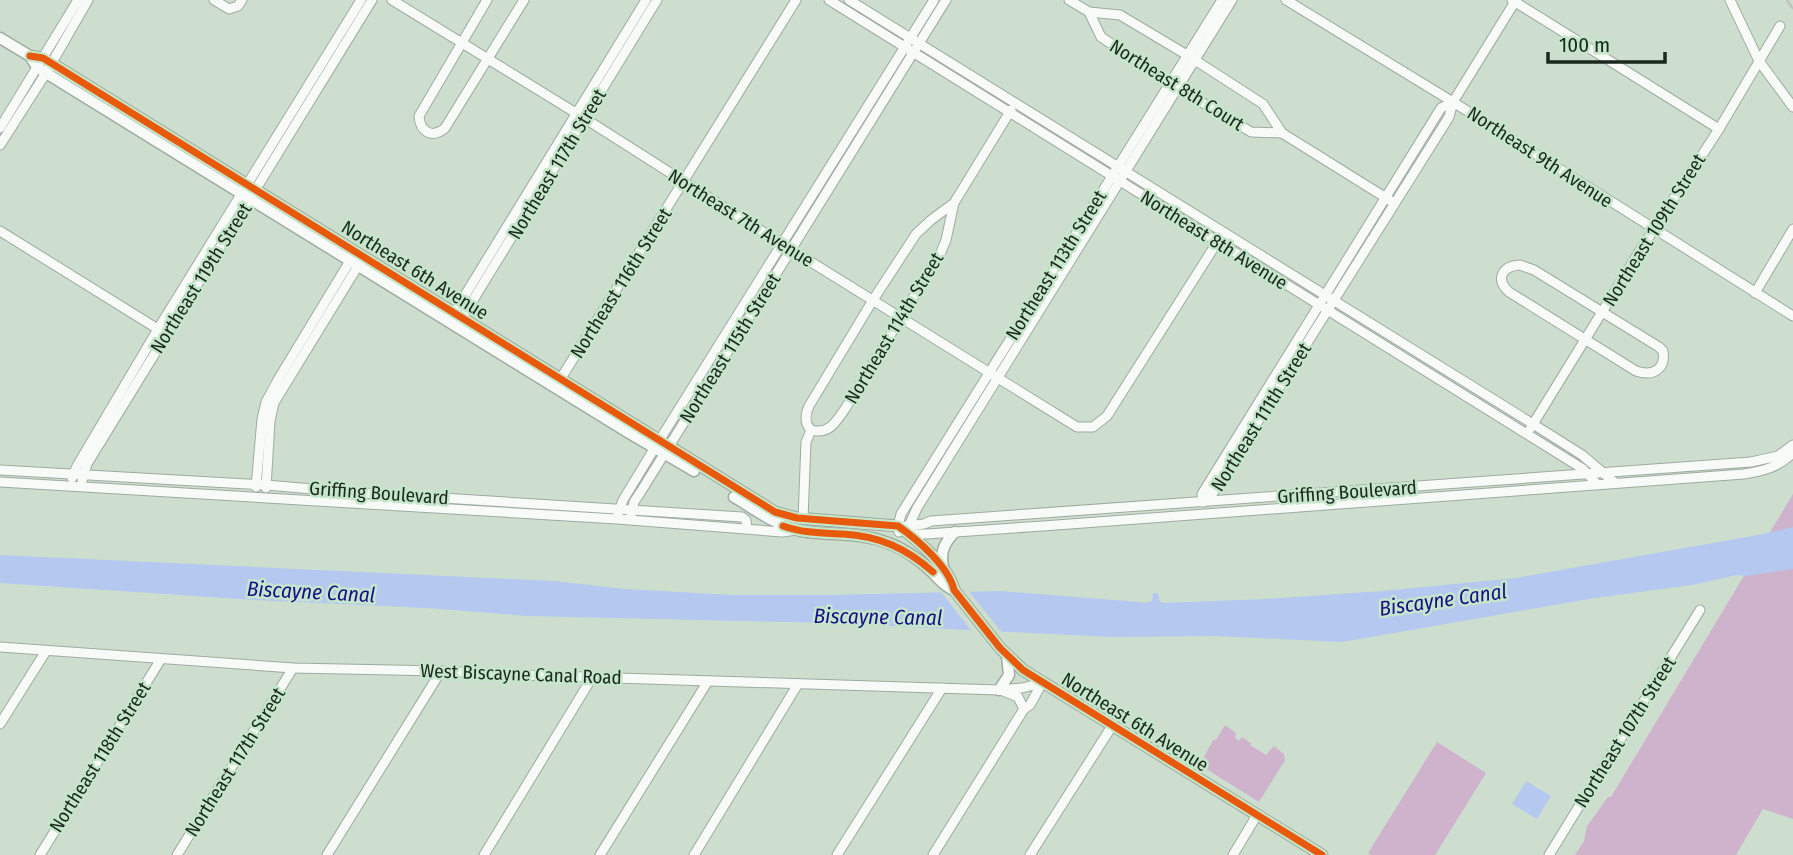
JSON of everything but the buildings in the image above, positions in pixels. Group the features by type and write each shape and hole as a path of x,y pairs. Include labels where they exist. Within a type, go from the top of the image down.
{"main road":[{"name":"Northeast 6th Avenue","path":"0,38 662,447 773,521 797,530 859,535 883,541 910,554 935,574 945,586 954,590"},
{"name":"Northeast 6th Avenue","path":"662,447 782,515"},
{"name":"Griffing Boulevard","path":"782,515 904,530"},
{"name":"Northeast 6th Avenue","path":"904,530 944,570 952,580 954,590 990,636 1023,670 1322,855"},
{"name":"Griffing Boulevard","path":"883,541 904,530"},
{"path":"904,530 910,554"},
{"path":"944,570 943,549 955,532"},
{"path":"999,690 1009,675 1007,656"}],"street":[{"path":"0,145 78,0"},
{"path":"0,128 89,0"},
{"path":"214,0 229,9 238,6 242,0"},
{"name":"Northeast 119th Street","path":"249,192 361,0"},
{"name":"Northeast 119th Street","path":"76,486 73,475 77,466 372,0"},
{"name":"Northeast 7th Avenue","path":"392,0 1071,424 1082,428 1093,426 1107,416 1217,242"},
{"path":"488,0 418,116 419,124 430,134 439,133 445,128 524,0"},
{"name":"Northeast 117th Street","path":"581,116 646,0"},
{"name":"Northeast 117th Street","path":"456,320 581,116 657,0"},
{"name":"Northeast 116th Street","path":"559,383 796,0"},
{"name":"Northeast 8th Avenue","path":"829,0 1571,461 1597,484"},
{"name":"Northeast 8th Avenue","path":"849,0 1533,424 1582,455 1615,483"},
{"name":"Northeast 115th Street","path":"915,41 934,0"},
{"name":"Northeast 115th Street","path":"630,520 635,502 662,447 782,244 908,50 946,0"},
{"name":"Northeast 8th Court","path":"1069,0 1089,12 1120,15 1191,58 1263,104 1282,133 1395,204"},
{"name":"Northeast 113th Street","path":"1191,58 1222,0"},
{"name":"Northeast 113th Street","path":"904,530 994,375 1115,179 1191,58 1233,0"},
{"name":"Northeast 9th Avenue","path":"1286,0 1793,316"},
{"path":"1730,0 1759,61 1793,107"},
{"path":"1514,1 1719,129"},
{"name":"Northeast 111th Street","path":"1195,514 1211,496 1324,308 1334,301 1395,204 1449,117 1453,102 1514,1"},
{"name":"Northeast 8th Court","path":"1089,12 1101,37 1174,85 1251,132 1282,133"},
{"name":"Northeast 109th Street","path":"1527,434 1719,129 1780,26"},
{"name":"Northeast 115th Street","path":"617,519 619,509 791,249 908,50"},
{"name":"Northeast 111th Street","path":"1324,308 1325,295 1441,108 1453,102"},
{"name":"Northeast 114th Street","path":"954,203 916,234 873,300 809,406 805,417 811,430 825,431 834,425 941,252 954,203 1016,103"},
{"path":"1177,217 1183,208"},
{"path":"1755,293 1793,229"},
{"path":"0,231 162,331"},
{"path":"1217,242 1223,233"},
{"path":"261,497 262,419 266,402 357,259"},
{"path":"1516,265 1528,267 1602,312 1663,351 1664,357 1660,366 1653,373 1641,373 1509,292 1501,281 1503,273 1508,267 1516,265"},
{"name":"Northeast 119th Street","path":"76,486 162,331"},
{"name":"Northeast 113th Street","path":"904,530 901,514 994,375"},
{"name":"Northeast 114th Street","path":"803,519 806,442 811,430"},
{"name":"Griffing Boulevard","path":"904,530 931,521 1751,462 1778,456 1793,445"},
{"name":"Griffing Boulevard","path":"904,530 955,532 1750,473 1780,464 1793,453"},
{"path":"1567,475 1571,461"},
{"name":"Griffing Boulevard","path":"0,470 261,484 357,493 743,517 747,529"},
{"path":"1495,481 1496,492"},
{"name":"Griffing Boulevard","path":"0,482 617,519 788,533 797,530"},
{"path":"1361,491 1361,502"},
{"path":"1278,497 1279,508"},
{"path":"919,504 921,514 931,521"},
{"path":"1069,512 1070,524"},
{"name":"Northeast 107th Street","path":"1549,855 1700,610"},
{"name":"West Biscayne Canal Road","path":"0,647 293,668 999,690 1026,688 1042,683"},
{"path":"0,724 46,651"},
{"name":"Northeast 118th Street","path":"40,855 161,659"},
{"name":"Northeast 117th Street","path":"177,855 293,668"},
{"path":"327,855 441,671"},
{"path":"484,855 593,676"},
{"path":"600,855 708,681"},
{"path":"933,855 1042,683"},
{"path":"694,855 798,684"},
{"path":"837,855 942,688"},
{"path":"999,690 1018,697 1024,709"},
{"path":"1030,855 1112,726"},
{"path":"1233,855 1257,816"}],"shaded area":[{"path":"1793,494 1793,819 1763,809 1736,855 1575,855 1584,841 1587,826 1608,797 1611,797"},
{"path":"1225,725 1236,733 1235,738 1239,741 1242,737 1266,755 1274,746 1284,754 1285,761 1259,802 1200,765 1213,740 1216,740"},
{"path":"1437,742 1486,773 1435,855 1371,855 1368,853"}],"water":[{"name":"Biscayne Canal","path":"1793,527 1793,569 1737,575 1692,585 1595,598 1342,642 1217,636 1111,637 829,623 528,616 0,583 0,555 554,581 625,589 734,595 999,591 1144,603 1152,601 1153,593 1158,593 1162,603 1383,591 1516,578"},
{"path":"1526,781 1551,796 1537,819 1512,804"}],"pier":[{"path":"967,589 1004,635 974,634 941,592"}],"railway":[{"path":"1787,0 1793,9"}],"cycle path":[{"path":"30,56 43,58 775,512 797,518 898,526 939,563 954,590 1000,648 1023,670 1322,855"},
{"path":"783,526 805,531 868,537 902,550 933,572"}]}
